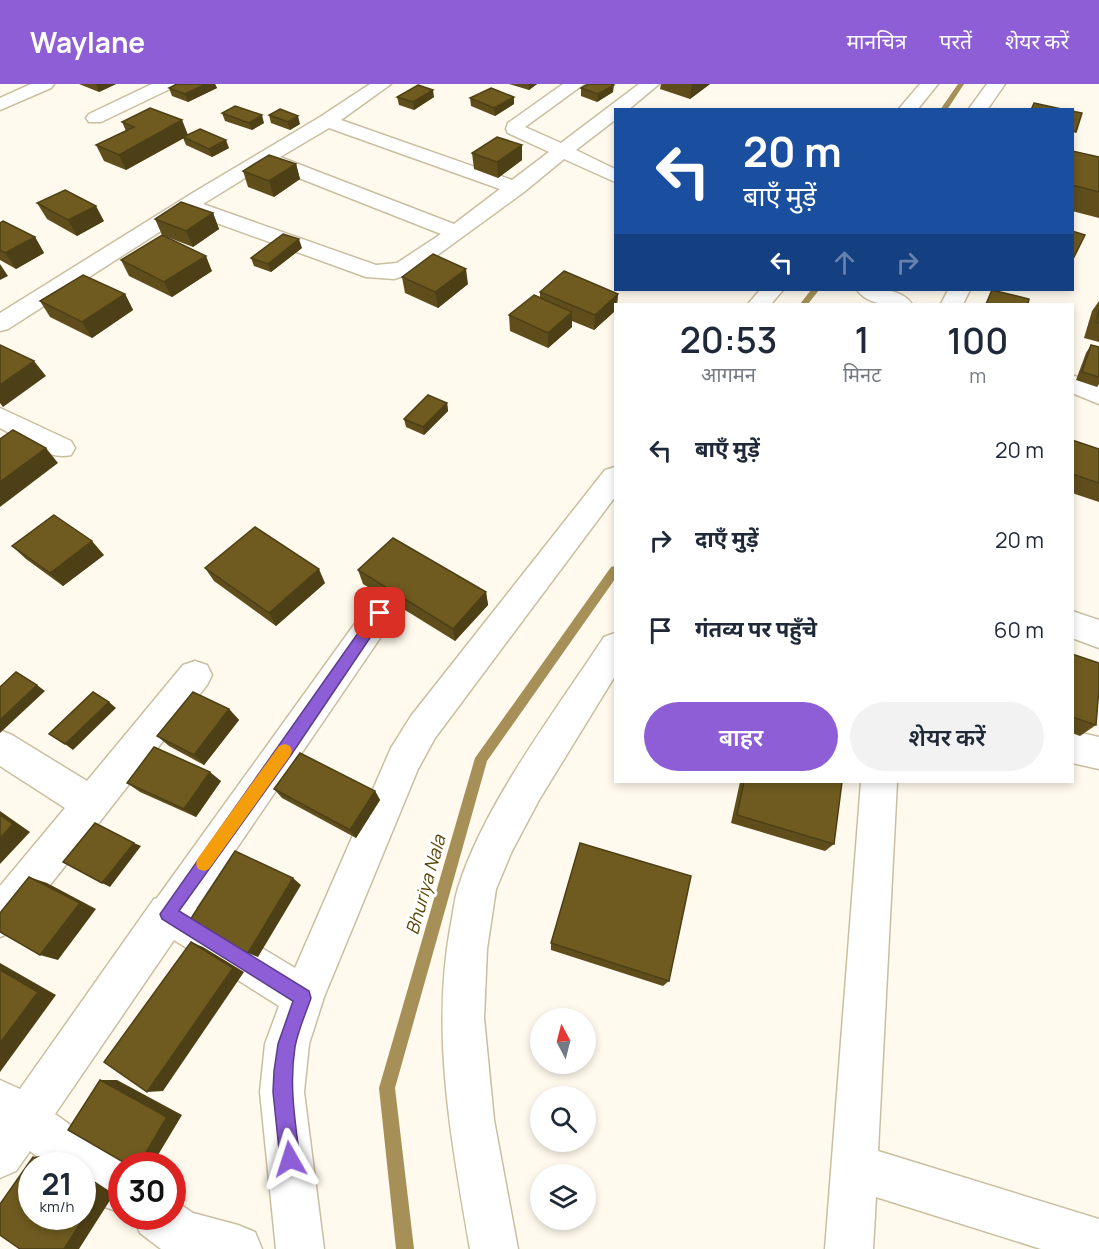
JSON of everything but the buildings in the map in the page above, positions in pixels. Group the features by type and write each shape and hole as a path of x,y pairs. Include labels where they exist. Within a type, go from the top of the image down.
{"street":[{"path":"0,105 45,84"},
{"path":"94,118 166,84"},
{"path":"0,324 187,205 327,121 382,84"},
{"path":"575,84 514,126 518,132 614,176"},
{"path":"619,108 650,84"},
{"path":"910,108 929,84"},
{"path":"978,108 996,84"},
{"path":"187,205 384,274 405,268 517,188 614,112"},
{"path":"327,121 517,188"},
{"path":"265,158 456,232"},
{"path":"760,303 771,291"},
{"path":"858,303 867,291"},
{"path":"870,291 898,303"},
{"path":"1074,384 1099,395"},
{"path":"3,422 61,448"},
{"path":"300,1249 282,1092 287,1044 303,998 368,841 413,744 439,705 614,478"},
{"path":"0,1155 13,1110 168,914 380,613"},
{"path":"1074,625 1099,634"},
{"path":"494,1249 471,1120 463,1018 467,949 477,889 498,839 526,788 614,649"},
{"path":"0,917 195,675"},
{"path":"0,746 92,804"},
{"path":"1074,747 1099,753"},
{"path":"849,1249 879,783"},
{"path":"168,914 303,998"},
{"path":"13,1110 108,1180"},
{"path":"854,1167 1099,1243"},
{"path":"176,1230 181,1234 238,1249"}],"waterway":[{"name":"Bhuriya Nala","path":"944,108 961,84"},
{"name":"Bhuriya Nala","path":"805,303 814,291"},
{"name":"Bhuriya Nala","path":"405,1249 387,1088 481,758 614,571"}],"slow traffic":[{"path":"204,864 285,751"}],"route":[{"path":"290,1159 282,1092 283,1071 287,1044 303,998 168,914 380,613"}]}
